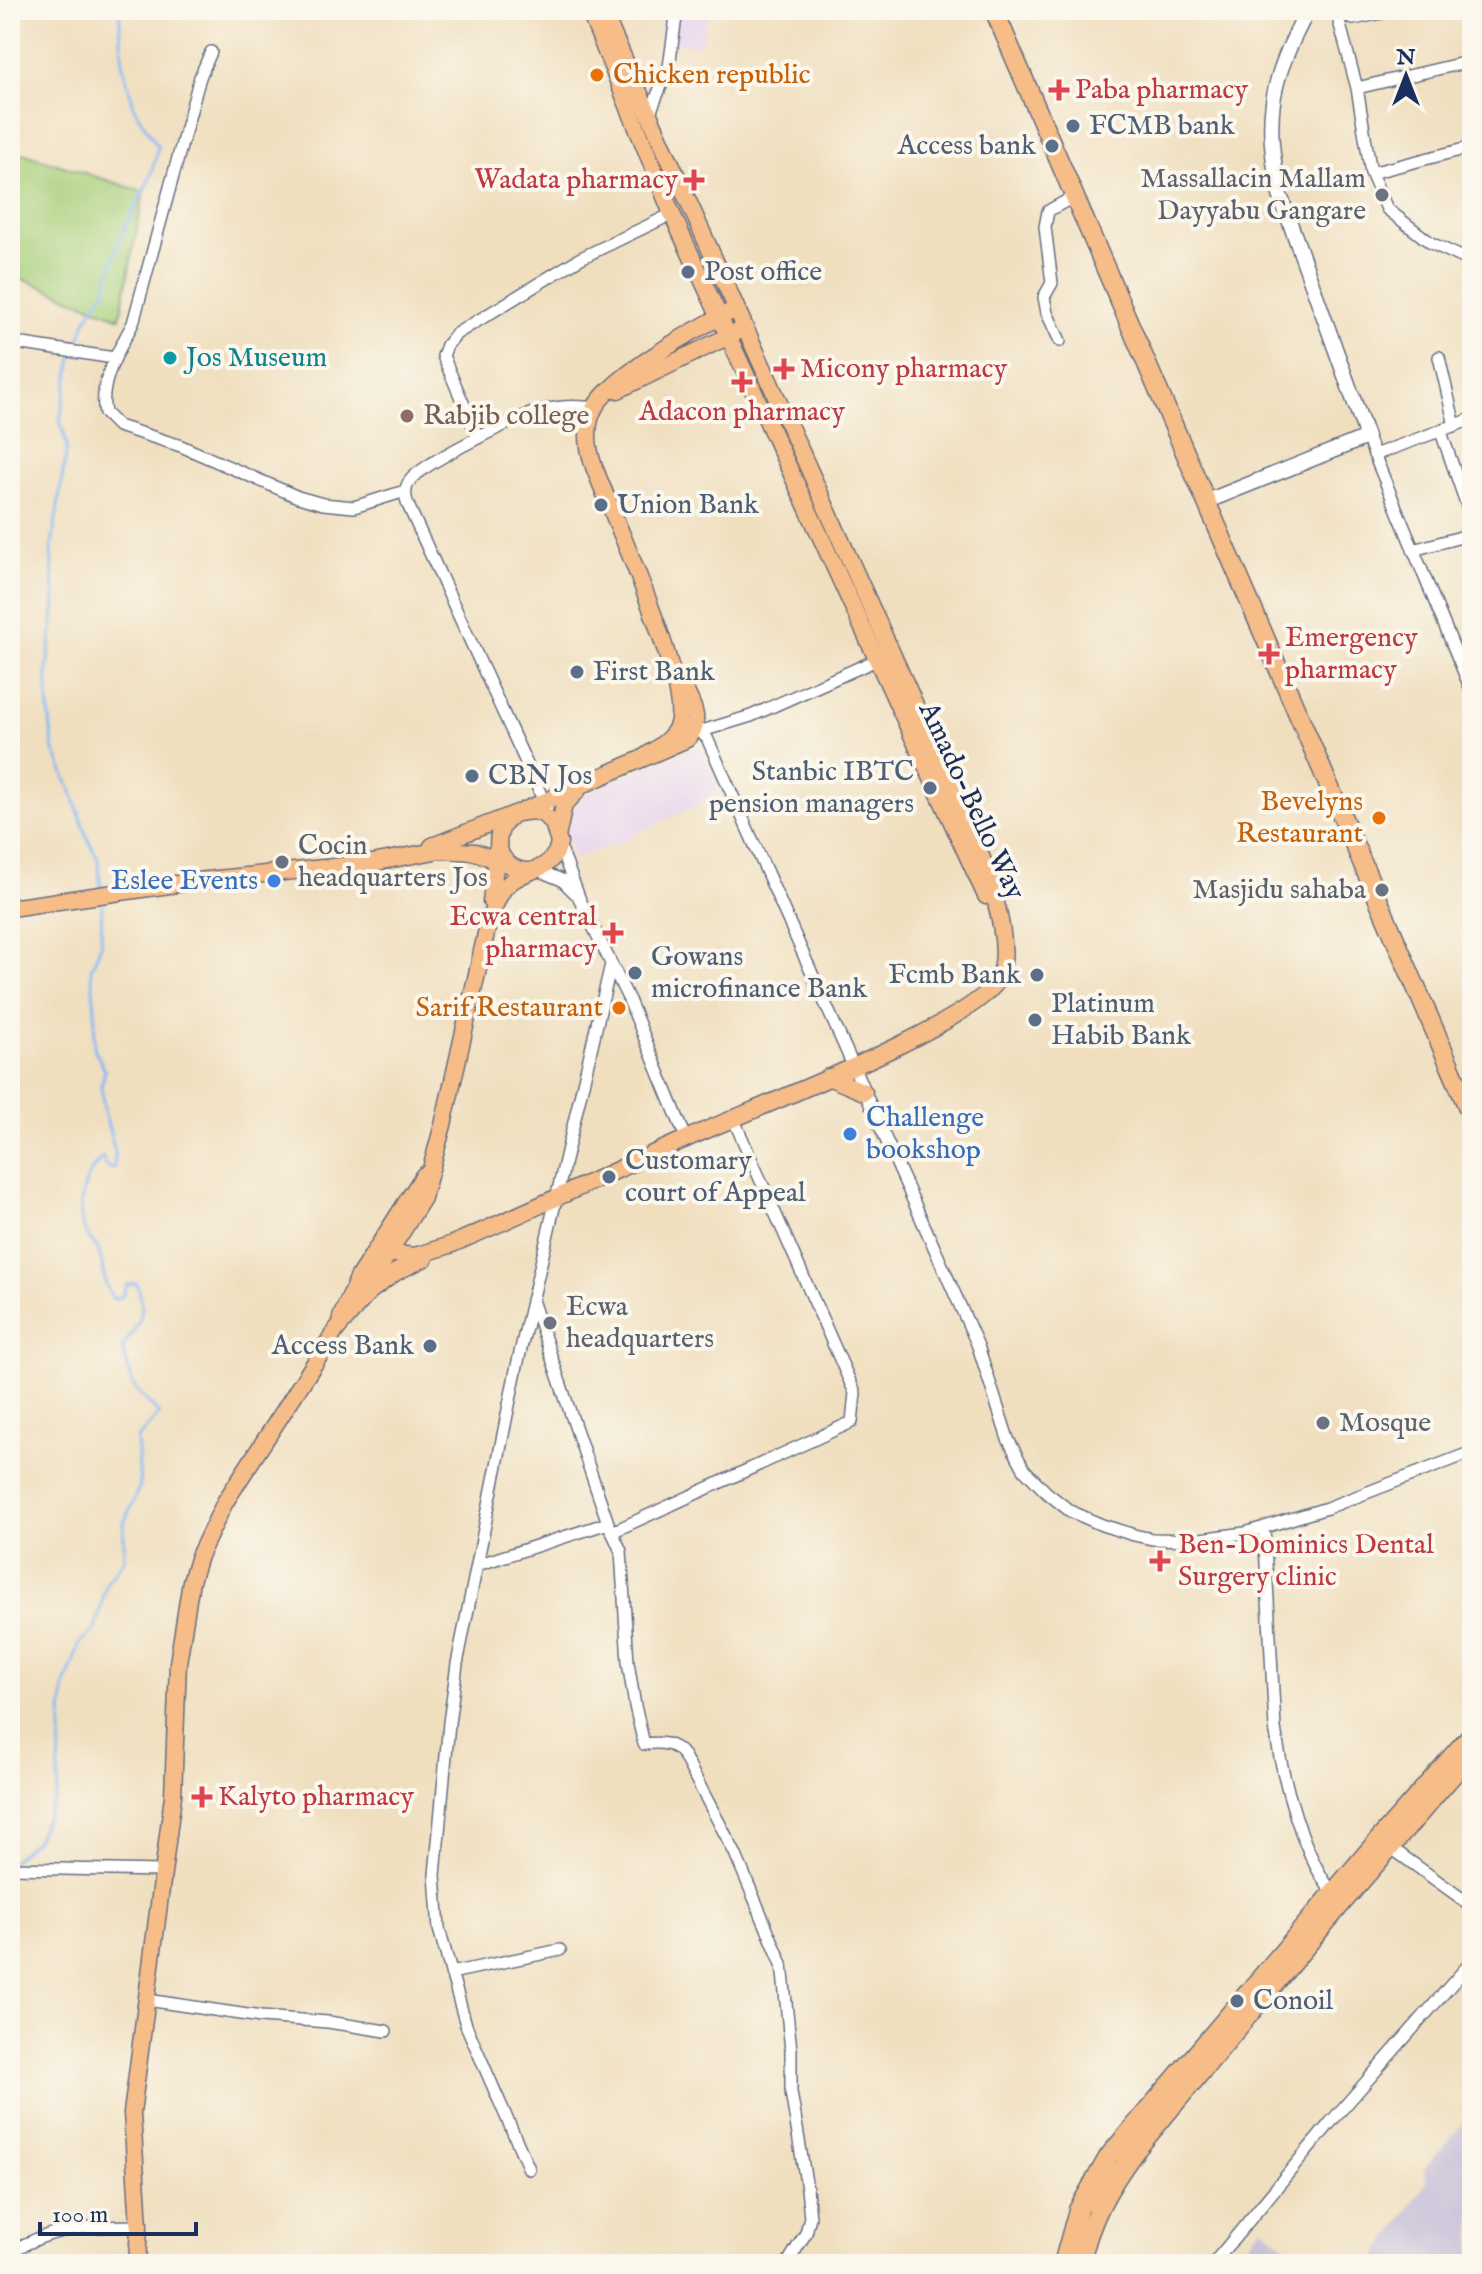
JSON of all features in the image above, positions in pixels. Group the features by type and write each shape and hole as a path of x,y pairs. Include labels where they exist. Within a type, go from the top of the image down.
{"highway":[{"path":"994,10 1472,1117"},
{"path":"1007,10 1472,1088"},
{"path":"1080,2264 1098,2208 1119,2172 1472,1734"},
{"path":"1063,2264 1078,2210 1109,2156 1337,1898 1390,1847 1472,1752"}],"main road":[{"name":"Amado-Bello Way","path":"589,10 698,270 728,313 746,330 884,657"},
{"name":"Amado-Bello Way","path":"450,1245 852,1067 952,1018 991,990 998,980 1004,960 988,873 978,846 746,374 729,335 728,313 649,115 602,10"},
{"path":"687,336 696,327 704,310 704,290 698,270"},
{"path":"416,853 517,814 680,744 692,733 693,706 670,660 590,455 588,431 598,402 634,369 728,313"},
{"path":"598,402 729,335 746,330"},
{"path":"695,352 717,353 734,362 746,374"},
{"path":"489,920 503,887 516,877 550,862 564,805 583,786"},
{"path":"336,1330 348,1299 423,1198 443,1125 489,920 501,856 500,828 517,814 538,812 557,833"},
{"path":"10,908 182,882 372,863 416,853 458,849 501,856 519,870 534,871"},
{"path":"828,1077 864,1092"},
{"path":"382,1253 415,1256 450,1245"},
{"path":"137,2264 139,2226 132,2113 173,1796 180,1638 191,1581 199,1556 225,1502 336,1330 370,1291 396,1272 450,1245"},
{"path":"352,1310 382,1253"}],"street":[{"path":"649,115 669,67 677,10"},
{"path":"1308,10 1285,58 1270,107 1274,169 1280,195 1367,437 1472,692"},
{"path":"1338,10 1353,19 1397,10"},
{"path":"1338,10 1357,88 1371,173 1387,209 1431,243 1472,262"},
{"path":"211,52 200,77 133,323 114,358 103,405 110,421 181,446 298,497 323,504 354,507 405,491"},
{"path":"1357,88 1472,61"},
{"path":"1371,173 1472,147"},
{"path":"1060,341 1047,313 1044,297 1052,283 1045,227 1048,211 1075,196"},
{"path":"478,438 443,356 456,334 579,259 672,214"},
{"path":"10,342 114,358"},
{"path":"1439,357 1455,426"},
{"path":"598,402 520,417 423,470 408,483 405,491 408,505 544,802 580,900 686,1138"},
{"path":"1374,455 1472,419"},
{"path":"1441,432 1472,520"},
{"path":"1215,498 1367,437"},
{"path":"1413,550 1472,534"},
{"path":"692,727 751,716 884,657"},
{"path":"692,727 707,738 978,1346 1012,1449 1033,1479 1070,1511 1102,1525 1152,1539 1193,1540 1264,1527 1327,1508 1472,1452"},
{"path":"534,871 562,880 580,900"},
{"path":"529,2169 466,2025 439,1929 435,1875 457,1664 532,1299 611,964"},
{"path":"477,1565 610,1527 852,1422 855,1393 733,1118"},
{"path":"532,1299 621,1551 628,1662 644,1744 669,1744 678,1747 684,1756 735,1853 782,1964 791,2050 791,2092 810,2217 806,2233 787,2264"},
{"path":"1264,1527 1275,1728 1280,1757 1303,1832 1321,1875 1337,1898"},
{"path":"1390,1847 1472,1906"},
{"path":"14,1868 163,1871"},
{"path":"451,1973 560,1950"},
{"path":"1213,2264 1330,2123 1472,1961"},
{"path":"147,2000 386,2031"},
{"path":"10,2252 35,2239 72,2227 139,2226"}],"shaded area":[{"path":"662,10 709,10 701,46 658,39"},
{"path":"700,744 721,793 622,841 573,859 565,832 569,815 582,794"},
{"path":"1472,2113 1472,2264 1372,2264 1427,2181 1424,2169"},
{"path":"1262,2226 1306,2264 1232,2264"}],"green space":[{"path":"10,149 144,192 120,318 10,274"}],"waterway":[{"path":"76,347 89,314 105,291 119,240 150,178 158,147 135,110 123,67 119,10"},
{"path":"73,354 60,419 67,447 51,551 55,605 47,671 48,701 53,748 98,859 101,889"},
{"path":"10,1863 36,1840 57,1793 64,1688 80,1643 95,1629 107,1582 124,1560 124,1523 140,1485 137,1439 159,1414 134,1387 122,1347 142,1310 136,1283 127,1285 122,1296 113,1299 105,1282 98,1249 82,1223 81,1202 91,1172 103,1157 105,1166 114,1169 115,1152 101,1086 105,1071 94,1048 95,1009 91,969 101,945 102,900"}],"place":[{"name":"Chicken republic","path":"597,75"},
{"name":"Paba pharmacy","path":"1059,90"},
{"name":"FCMB bank","path":"1073,126"},
{"name":"Access bank","path":"1052,146"},
{"name":"Wadata pharmacy","path":"694,180"},
{"name":"Massallacin Mallam Dayyabu Gangare","path":"1382,195"},
{"name":"Post office","path":"688,272"},
{"name":"Jos Museum","path":"170,358"},
{"name":"Micony pharmacy","path":"784,369"},
{"name":"Adacon pharmacy","path":"742,382"},
{"name":"Rabjib college","path":"407,416"},
{"name":"Union Bank","path":"601,505"},
{"name":"Emergency pharmacy","path":"1269,654"},
{"name":"First Bank","path":"577,672"},
{"name":"CBN Jos","path":"472,776"},
{"name":"Stanbic IBTC pension managers","path":"930,788"},
{"name":"Bevelyns Restaurant","path":"1379,818"},
{"name":"Cocin headquarters Jos","path":"282,862"},
{"name":"Eslee Events","path":"274,881"},
{"name":"Masjidu sahaba","path":"1382,890"},
{"name":"Ecwa central pharmacy","path":"613,933"},
{"name":"Gowans microfinance Bank","path":"635,973"},
{"name":"Fcmb Bank","path":"1037,975"},
{"name":"Sarif Restaurant","path":"619,1008"},
{"name":"Platinum Habib Bank","path":"1035,1020"},
{"name":"Challenge bookshop","path":"850,1134"},
{"name":"Customary court of Appeal","path":"609,1177"},
{"name":"Ecwa headquarters","path":"550,1323"},
{"name":"Access Bank","path":"430,1346"},
{"name":"Mosque","path":"1323,1423"},
{"name":"Ben-Dominics Dental Surgery clinic","path":"1160,1561"},
{"name":"Kalyto pharmacy","path":"202,1797"},
{"name":"Conoil","path":"1237,2001"}]}
